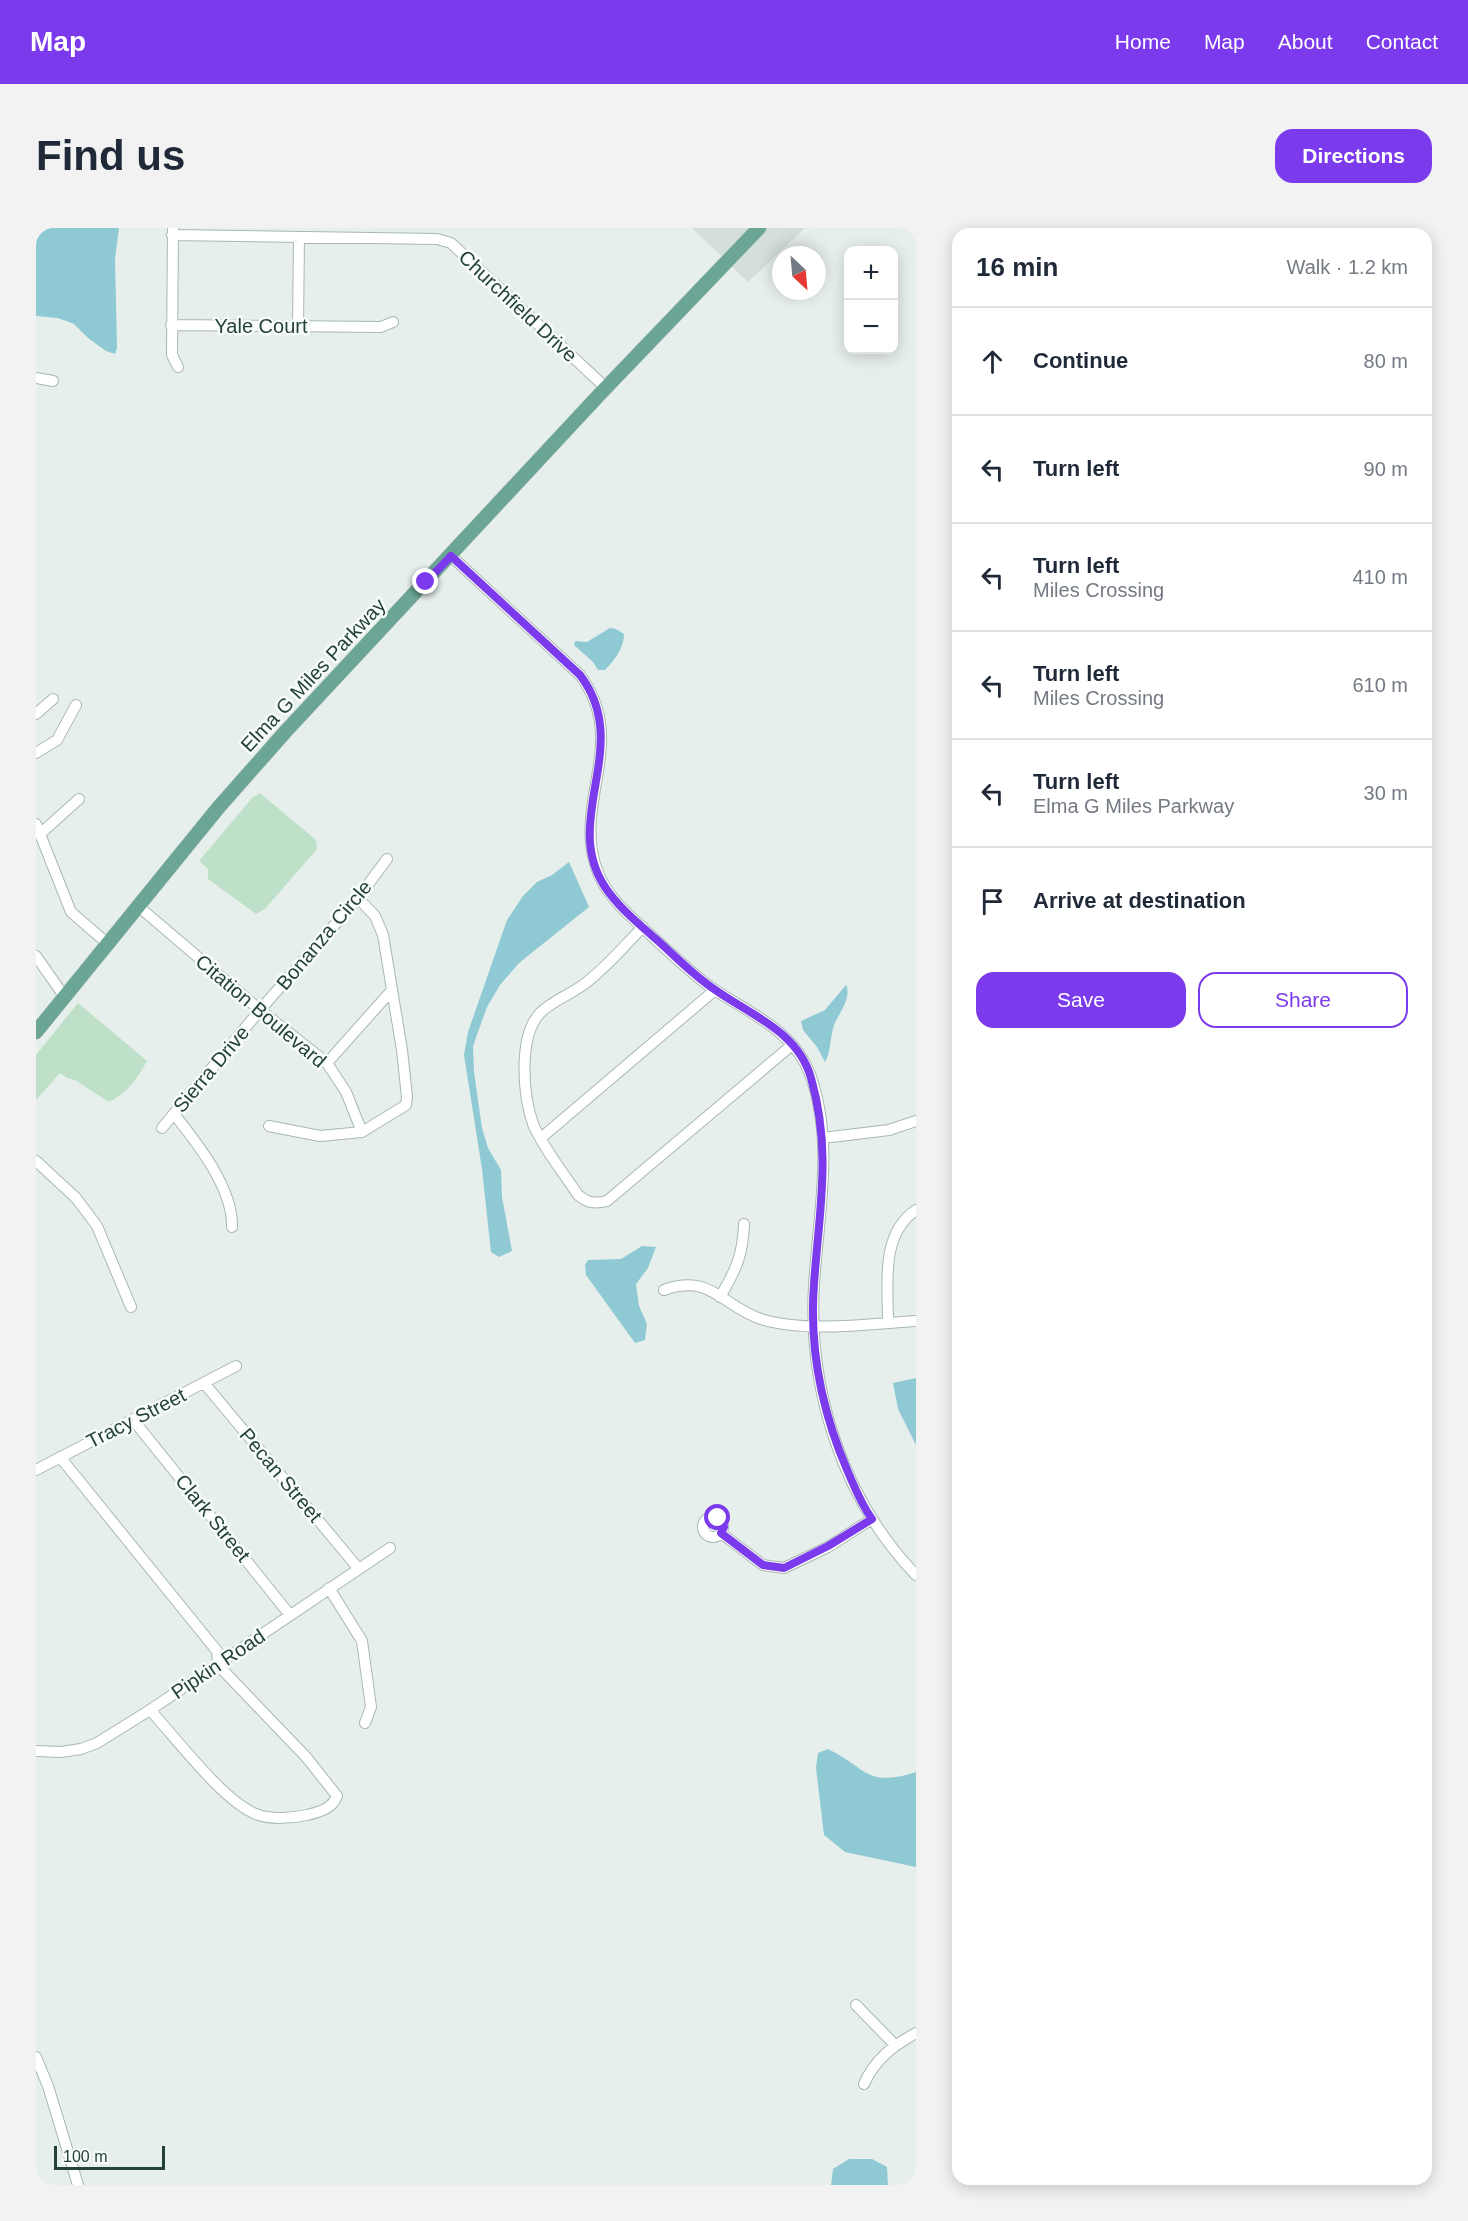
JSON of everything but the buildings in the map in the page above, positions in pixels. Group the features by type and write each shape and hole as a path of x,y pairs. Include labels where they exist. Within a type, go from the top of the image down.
{"main road":[{"name":"Elma G Miles Parkway","path":"36,1032 243,779 286,731 606,387 759,228"}],"street":[{"name":"Churchfield Drive","path":"172,231 299,237 410,233 451,243 606,387"},
{"path":"172,231 172,355 178,367"},
{"path":"298,326 299,237"},
{"name":"Yale Court","path":"171,325 381,327 393,322"},
{"path":"36,378 53,381"},
{"path":"451,556 566,661 589,687 600,719 602,740 591,815 590,849 603,885 643,927 715,990 777,1029 805,1062 811,1076 823,1138 823,1200 814,1286 813,1326 818,1376 826,1413 863,1507 902,1560 916,1575"},
{"path":"36,714 53,699"},
{"path":"36,753 57,740 76,705"},
{"path":"79,799 38,829 71,912 108,945"},
{"name":"Bonanza Circle","path":"260,1010 358,898 387,859"},
{"path":"269,1126 320,1136 362,1132 406,1105 402,1050 380,925 375,916 358,898"},
{"name":"Citation Boulevard","path":"138,906 260,1010 327,1063 346,1092 362,1132"},
{"path":"643,927 592,978 549,1005 539,1014 530,1029 525,1061 526,1086 533,1123 578,1195 585,1202 596,1204 607,1201 792,1045"},
{"path":"36,956 64,996"},
{"path":"327,1063 392,990"},
{"path":"541,1138 715,990"},
{"name":"Sierra Drive","path":"162,1128 260,1010"},
{"path":"174,1114 204,1152 232,1211 232,1227"},
{"path":"823,1138 889,1130 916,1122"},
{"path":"36,1161 76,1198 97,1226 131,1307"},
{"path":"888,1323 888,1268 892,1244 900,1224 916,1210"},
{"path":"720,1297 736,1271 741,1254 744,1224"},
{"path":"664,1290 678,1285 694,1285 709,1289 759,1318 787,1324 813,1326 916,1321"},
{"name":"Tracy Street","path":"36,1470 236,1366"},
{"name":"Pecan Street","path":"204,1383 358,1568"},
{"name":"Clark Street","path":"134,1420 290,1615"},
{"path":"60,1457 218,1651 218,1665 317,1770 337,1796 330,1807 320,1812 288,1817 257,1814 222,1790 150,1710"},
{"path":"721,1533 763,1565 784,1568 828,1546 872,1519"},
{"name":"Pipkin Road","path":"36,1750 61,1752 81,1749 97,1743 218,1665 390,1548"},
{"path":"329,1588 362,1641 371,1707 365,1723"},
{"path":"856,2005 895,2045"},
{"path":"864,2084 872,2067 895,2045 916,2034"},
{"path":"36,2057 48,2086 78,2185"}],"shaded area":[{"path":"692,228 805,228 786,246 772,246 772,259 748,282"}],"green space":[{"path":"260,793 316,840 317,849 265,909 256,914 208,879 208,869 199,861 253,797"},
{"path":"78,1003 147,1061 140,1074 122,1094 109,1102 60,1073 36,1100 36,1055"}],"water":[{"path":"36,228 119,228 115,259 117,348 115,354 106,351 88,338 74,324 58,318 36,316"},
{"path":"610,628 624,634 622,644 618,654 605,670 598,670 593,662 574,645 575,641 587,642"},
{"path":"569,862 589,907 519,963 500,985 487,1007 473,1046 474,1072 482,1128 488,1148 501,1170 502,1197 512,1251 499,1257 491,1252 482,1169 464,1055 468,1032 507,920 523,896 537,882 552,875"},
{"path":"846,985 846,1000 834,1025 825,1062 817,1047 803,1030 801,1021 825,1010"},
{"path":"642,1246 656,1247 648,1268 636,1284 639,1306 647,1324 645,1340 635,1343 586,1275 585,1265 588,1260 621,1259"},
{"path":"916,1378 916,1445 898,1409 893,1383"},
{"path":"828,1749 876,1777 887,1778 916,1772 916,1867 845,1852 824,1835 816,1768 818,1753"},
{"path":"849,2159 872,2159 887,2167 888,2185 831,2185 833,2169"}],"route":[{"path":"426,582 451,556 580,675 595,699 600,719 601,755 589,830 590,849 603,885 612,897 699,978 786,1037 805,1062 811,1076 823,1138 824,1172 814,1286 813,1331 818,1376 826,1413 842,1458 863,1507 872,1519 828,1546 784,1568 763,1565 721,1533 724,1527 718,1518"}]}
